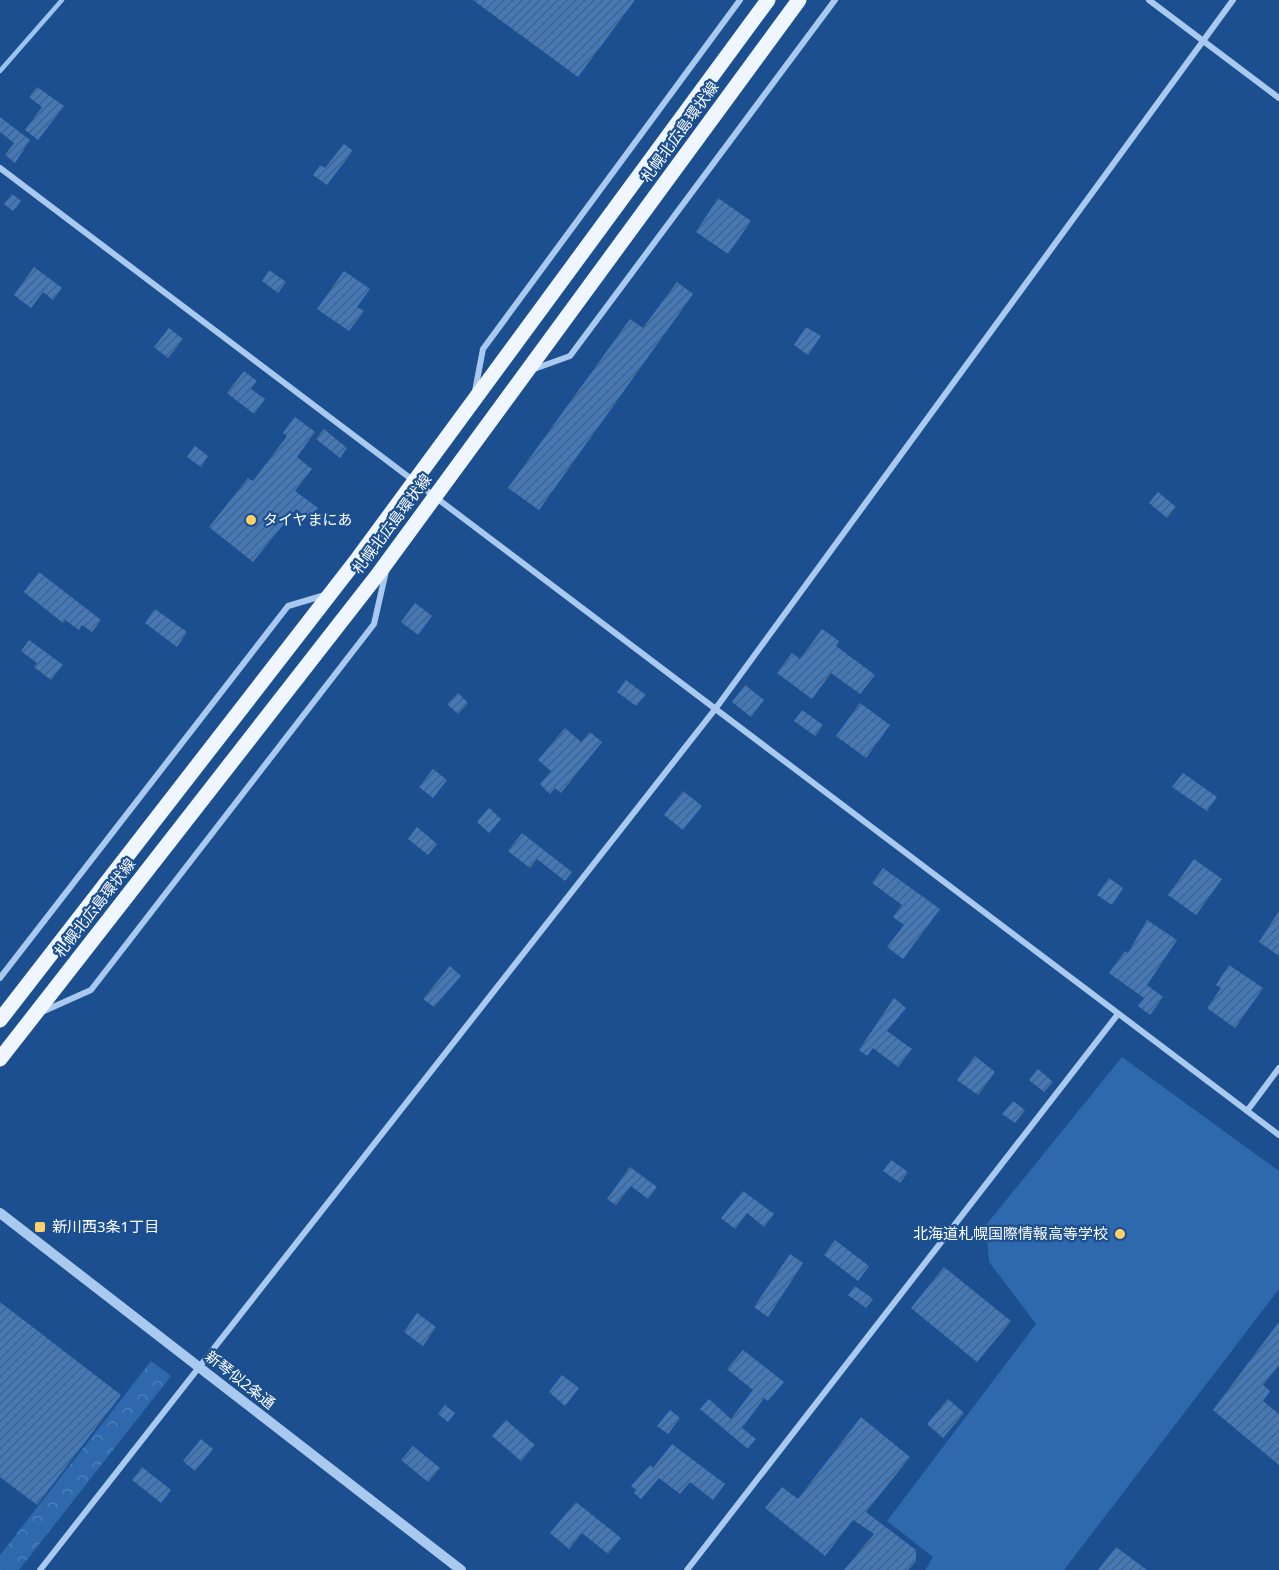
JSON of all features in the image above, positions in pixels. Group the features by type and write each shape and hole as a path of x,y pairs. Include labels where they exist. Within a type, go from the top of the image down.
{"main road":[{"name":"札幌北広島環状線","path":"0,1020 331,593 768,0"},
{"name":"札幌北広島環状線","path":"0,1059 389,559 799,0"}],"street":[{"path":"473,401 483,349 740,0"},
{"path":"526,372 570,356 835,0"},
{"path":"1149,0 1279,98"},
{"path":"40,1570 716,708 1233,0"},
{"path":"0,168 1279,1135"},
{"path":"34,1015 92,990 374,624 389,559"},
{"path":"0,978 288,606 331,593"},
{"path":"687,1570 1118,1014"},
{"path":"1247,1111 1279,1068"},
{"name":"新琴似2条通","path":"0,1213 461,1570"}],"green space":[{"name":"北海道札幌国際情報高等学校","path":"1122,1057 1279,1171 1279,1289 1064,1570 925,1570 933,1557 887,1521 1036,1324 989,1262 986,1225"},
{"path":"151,1361 171,1376 19,1570 0,1570 0,1555"}],"building":[{"path":"473,0 635,0 578,77"},
{"path":"37,87 64,106 38,140 25,130 42,107 29,97"},
{"path":"0,117 30,140 15,163 5,155 14,143 0,132"},
{"path":"344,144 352,150 351,153 327,185 313,175 320,165 325,168"},
{"path":"12,194 21,201 13,211 4,204"},
{"path":"718,198 751,221 728,254 696,232"},
{"path":"34,267 62,288 53,300 43,292 31,308 14,295"},
{"path":"269,270 286,282 278,293 262,281"},
{"path":"344,271 370,289 357,307 364,311 349,331 317,309"},
{"path":"677,282 693,294 539,510 508,488 630,319 643,328"},
{"path":"806,327 821,336 808,355 794,345"},
{"path":"169,328 183,339 168,358 154,347"},
{"path":"244,371 257,381 251,389 265,399 254,414 227,393"},
{"path":"295,417 315,432 297,457 312,469 295,491 318,508 309,519 296,509 253,562 209,527 248,478 253,481 287,436 283,433"},
{"path":"324,429 347,448 340,458 316,439"},
{"path":"195,446 208,456 201,467 187,457"},
{"path":"1158,492 1176,507 1167,518 1149,503"},
{"path":"39,572 101,620 92,632 82,625 79,630 65,620 63,623 24,592"},
{"path":"415,603 432,616 418,635 401,622"},
{"path":"155,609 187,632 177,647 145,623"},
{"path":"822,629 839,641 836,646 875,675 860,694 831,673 812,699 777,673 792,653 800,659"},
{"path":"29,640 63,665 51,680 34,667 37,663 21,651"},
{"path":"626,680 646,695 636,706 617,692"},
{"path":"745,685 764,700 751,717 732,702"},
{"path":"458,693 468,703 458,714 447,704"},
{"path":"860,703 890,725 866,758 836,736"},
{"path":"802,710 823,725 815,736 794,721"},
{"path":"565,728 581,742 590,732 602,742 561,793 555,788 550,794 540,784 551,771 538,760"},
{"path":"433,769 447,780 433,798 419,787"},
{"path":"1183,773 1217,797 1207,811 1172,787"},
{"path":"683,791 702,806 683,830 664,815"},
{"path":"489,808 501,819 489,833 477,822"},
{"path":"417,827 437,844 428,855 408,839"},
{"path":"522,833 572,872 565,881 537,859 530,868 508,851"},
{"path":"1194,859 1222,879 1196,915 1168,895"},
{"path":"883,868 940,909 903,959 887,947 904,925 893,917 902,905 872,883"},
{"path":"1109,878 1123,888 1112,905 1097,895"},
{"path":"1279,911 1279,956 1259,942"},
{"path":"1147,920 1177,940 1147,985 1163,997 1150,1015 1138,1006 1144,998 1109,973 1125,951 1128,953"},
{"path":"1229,965 1263,988 1235,1028 1207,1008 1221,988 1216,985"},
{"path":"450,966 461,976 434,1007 423,999"},
{"path":"894,998 906,1008 887,1031 912,1049 898,1067 873,1048 867,1056 859,1050"},
{"path":"975,1056 995,1072 978,1095 957,1080"},
{"path":"1038,1069 1053,1082 1044,1092 1029,1080"},
{"path":"1013,1101 1025,1110 1015,1123 1002,1114"},
{"path":"891,1160 908,1172 900,1183 883,1171"},
{"path":"630,1167 657,1187 648,1199 631,1186 616,1205 607,1199"},
{"path":"743,1191 774,1214 764,1227 747,1213 735,1229 721,1218"},
{"path":"835,1240 869,1266 858,1281 824,1255"},
{"path":"790,1254 803,1263 768,1317 754,1307"},
{"path":"944,1267 1011,1321 977,1362 911,1308"},
{"path":"855,1286 873,1299 866,1308 848,1295"},
{"path":"0,1302 121,1395 37,1505 0,1477"},
{"path":"417,1313 436,1327 423,1346 404,1332"},
{"path":"1279,1322 1279,1365 1263,1385 1270,1391 1263,1401 1279,1414 1279,1465 1213,1410"},
{"path":"743,1350 784,1382 768,1401 764,1398 742,1428 756,1439 748,1449 700,1409 709,1399 731,1419 753,1390 727,1369"},
{"path":"562,1375 579,1388 565,1406 549,1392"},
{"path":"948,1399 964,1413 943,1438 927,1424"},
{"path":"445,1405 455,1413 448,1422 438,1414"},
{"path":"670,1410 680,1418 668,1434 657,1426"},
{"path":"861,1417 910,1457 866,1512 916,1550 916,1561 908,1570 844,1570 874,1534 853,1520 825,1556 765,1508 782,1487 798,1499"},
{"path":"506,1420 535,1445 521,1461 492,1436"},
{"path":"201,1439 213,1449 195,1471 183,1461"},
{"path":"672,1444 725,1484 713,1500 690,1482 680,1494 659,1478 641,1499 634,1493 636,1490 631,1486 650,1465 653,1468"},
{"path":"413,1446 440,1468 428,1482 401,1460"},
{"path":"142,1467 171,1490 161,1503 132,1480"},
{"path":"576,1502 621,1538 608,1554 582,1533 569,1549 550,1533"},
{"path":"1116,1547 1147,1570 1098,1570"}],"waterway":[{"path":"0,71 62,0"}],"place":[{"name":"タイヤまにあ","path":"251,520"},
{"name":"新川西3条1丁目","path":"40,1227"},
{"name":"北海道札幌国際情報高等学校","path":"1120,1234"}]}
